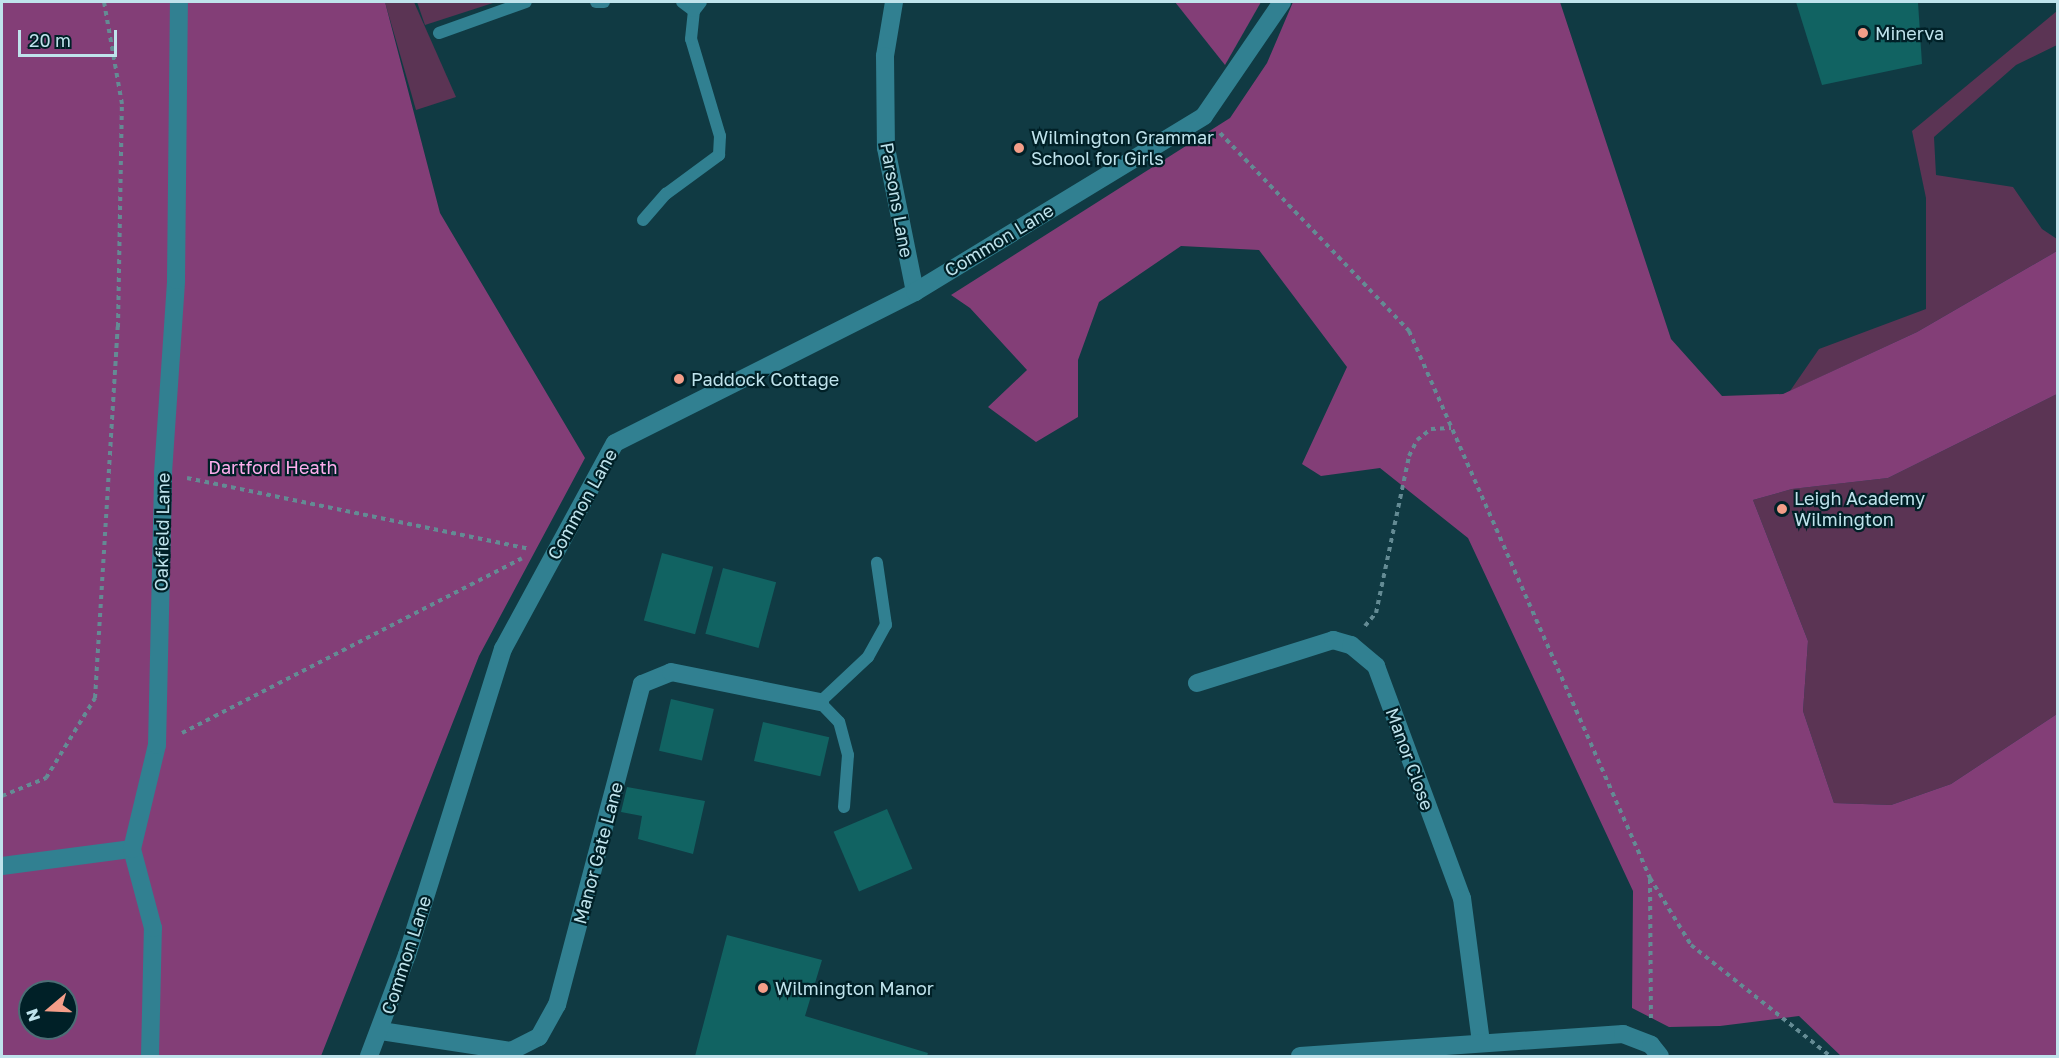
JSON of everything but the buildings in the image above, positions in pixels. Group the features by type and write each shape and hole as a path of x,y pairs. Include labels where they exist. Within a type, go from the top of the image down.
{"street":[{"name":"Oakfield Lane","path":"150,1056 153,928 132,849 157,745 163,473 176,280 179,2"},
{"name":"Parsons Lane","path":"894,2 885,56 886,148 915,292"},
{"name":"Common Lane","path":"369,1056 381,1030 503,649 615,443 915,292 1204,116 1282,2"},
{"path":"1197,683 1333,640 1351,645"},
{"name":"Manor Close","path":"1351,645 1376,666 1462,898 1481,1042"},
{"name":"Manor Gate Lane","path":"381,1030 513,1054 539,1037 557,1005 642,684 671,672 820,702"},
{"path":"2,866 132,849"},
{"path":"1300,1056 1623,1034 1655,1051"}],"lane":[{"path":"439,33 526,2"},
{"path":"596,2 604,2"},
{"path":"643,220 666,194 719,155 720,136 691,39 697,6 682,2"},
{"path":"844,807 848,755 840,722 820,702 868,657 886,625 877,563"}],"path":[{"path":"2,796 46,777 95,698 118,327 123,104 104,2"},
{"path":"1204,116 1408,331 1650,878 1691,945 1830,1056"},
{"path":"1351,645 1376,613 1409,456 1417,440 1431,429 1451,428"},
{"path":"157,745 536,550 163,473"},
{"path":"1650,878 1655,1051"}],"shaded area":[{"path":"385,2 414,2 456,97 416,110"},
{"path":"417,2 496,2 425,25"},
{"path":"2057,11 2057,45 2016,65 1934,137 1936,175 2013,187 2042,229 2057,239 2057,251 1917,332 1790,391 1819,349 1926,309 1926,198 1912,131"},
{"path":"2057,394 2057,714 1951,784 1891,805 1834,803 1803,711 1808,641 1753,500 1792,489 1888,478"}],"green space":[{"name":"Dartford Heath","path":"2,2 385,2 440,213 585,458 479,656 321,1056 2,1056"},
{"path":"1175,2 1261,2 1225,65"},
{"path":"1293,2 1560,2 1671,339 1722,396 1783,394 1917,332 2057,251 2057,394 1888,478 1792,489 1753,500 1808,641 1803,711 1834,803 1891,805 1951,784 2057,714 2057,1056 1841,1056 1799,1016 1720,1026 1669,1027 1632,1008 1633,891 1468,538 1380,468 1321,476 1302,464 1347,367 1259,250 1181,246 1099,302 1078,360 1078,417 1036,442 988,407 1027,370 970,308 951,295 1230,118 1267,63"}],"place":[{"name":"Minerva","path":"1863,33"},
{"name":"Wilmington Grammar School for Girls","path":"1019,148"},
{"name":"Paddock Cottage","path":"679,379"},
{"name":"Leigh Academy Wilmington","path":"1782,509"},
{"name":"Wilmington Manor","path":"763,988"}]}
